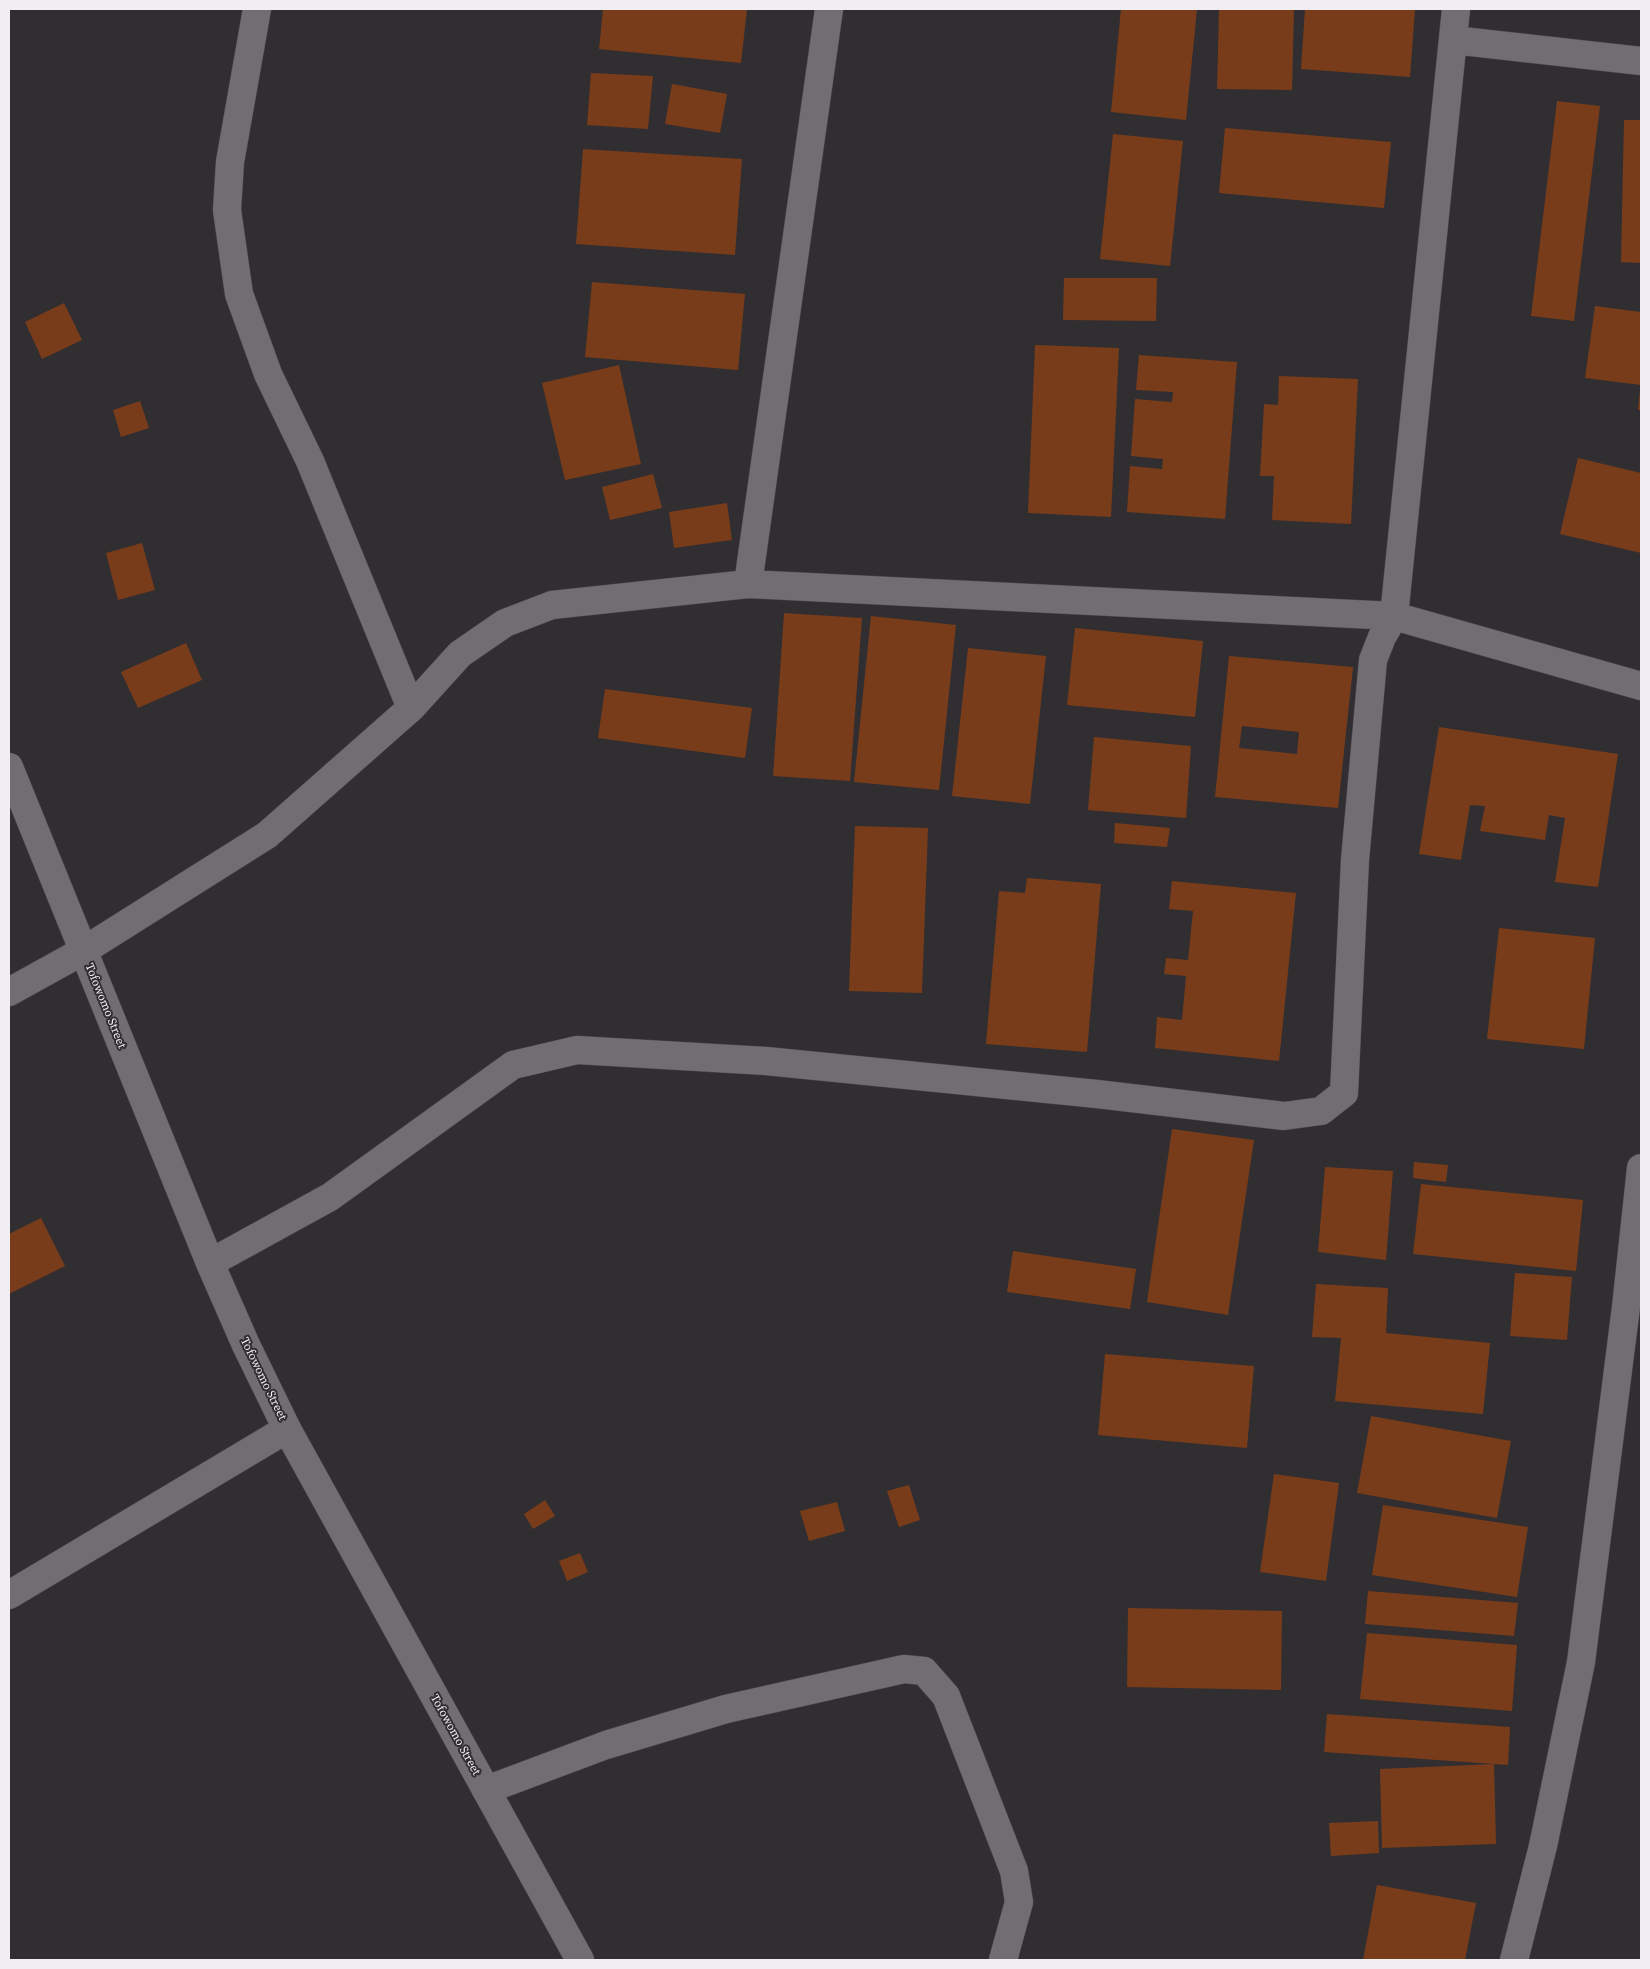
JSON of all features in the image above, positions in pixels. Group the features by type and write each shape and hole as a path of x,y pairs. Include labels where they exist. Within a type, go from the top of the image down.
{"street":[{"path":"257,9 230,162 227,210 239,294 268,374 310,461 411,708"},
{"path":"748,584 828,9"},
{"path":"210,1263 330,1197 513,1065 577,1050 766,1061 1097,1094 1284,1116 1321,1111 1344,1093 1355,860 1373,660 1382,637 1394,616 1456,9"},
{"path":"1453,40 1641,62"},
{"path":"9,992 83,951 267,835 411,708 460,654 505,623 552,605 748,584 1394,616 1641,686"},
{"name":"Tofowomo Street","path":"9,767 210,1263 246,1345 287,1429 580,1960"},
{"path":"1514,1960 1543,1846 1581,1662 1625,1316 1641,1168"},
{"path":"9,1595 287,1429"},
{"path":"486,1790 606,1745 726,1709 904,1668 924,1671 946,1696 1014,1871 1019,1902 1003,1960"}],"building":[{"path":"603,9 747,9 741,63 599,49"},
{"path":"1121,9 1197,9 1186,120 1111,112"},
{"path":"1219,9 1294,9 1292,90 1217,89"},
{"path":"1305,9 1415,10 1410,77 1301,69"},
{"path":"591,73 653,76 648,129 587,125"},
{"path":"672,84 727,94 720,133 665,124"},
{"path":"1557,101 1600,106 1574,321 1531,316"},
{"path":"1624,120 1641,120 1641,263 1621,262"},
{"path":"1225,128 1391,142 1384,208 1219,193"},
{"path":"1113,134 1183,141 1170,266 1100,259"},
{"path":"583,149 742,159 735,255 576,244"},
{"path":"1064,278 1157,278 1156,321 1063,320"},
{"path":"592,282 745,294 738,370 585,357"},
{"path":"64,303 82,340 42,359 25,322"},
{"path":"1595,306 1641,312 1641,385 1585,378"},
{"path":"1035,345 1119,348 1111,517 1028,513"},
{"path":"1139,355 1237,362 1225,519 1127,512 1130,466 1162,469 1163,459 1131,456 1135,399 1172,402 1173,392 1136,390"},
{"path":"619,365 641,464 565,480 542,383"},
{"path":"1279,376 1358,379 1351,524 1272,520 1274,476 1260,476 1264,404 1278,405"},
{"path":"1640,390 1641,410 1638,410"},
{"path":"140,401 149,428 121,437 113,410"},
{"path":"1578,458 1641,473 1641,553 1560,534"},
{"path":"653,474 662,508 610,520 602,487"},
{"path":"727,503 732,540 674,548 669,512"},
{"path":"142,543 155,590 118,600 106,553"},
{"path":"784,613 862,618 850,781 773,776"},
{"path":"871,616 956,625 939,790 854,782"},
{"path":"1075,628 1203,641 1195,717 1067,705"},
{"path":"186,643 202,680 138,708 121,672"},
{"path":"968,648 1046,656 1030,804 952,796"},
{"path":"1229,656 1353,667 1338,808 1215,797","holes":["1242,726 1299,732 1297,754 1239,748"]},
{"path":"605,689 752,708 745,758 598,738"},
{"path":"1439,727 1618,754 1598,887 1555,882 1565,818 1549,815 1545,840 1480,831 1485,806 1470,805 1461,860 1419,854"},
{"path":"1094,737 1191,746 1186,818 1088,810"},
{"path":"1115,823 1170,828 1167,847 1114,843"},
{"path":"855,826 928,828 922,993 849,991"},
{"path":"1027,878 1101,884 1087,1052 986,1044 999,891 1025,893"},
{"path":"1172,881 1296,893 1279,1061 1155,1048 1157,1017 1182,1020 1186,976 1164,974 1166,958 1188,960 1193,911 1169,909"},
{"path":"1499,928 1595,938 1584,1049 1487,1039"},
{"path":"1172,1129 1254,1140 1228,1315 1147,1302"},
{"path":"1414,1162 1448,1165 1446,1182 1413,1178"},
{"path":"1325,1167 1393,1171 1386,1260 1318,1252"},
{"path":"1421,1184 1583,1200 1576,1271 1413,1254"},
{"path":"41,1218 65,1266 9,1294 9,1234"},
{"path":"1013,1251 1136,1269 1130,1309 1007,1292"},
{"path":"1515,1273 1572,1277 1567,1340 1510,1336"},
{"path":"1316,1284 1388,1288 1386,1333 1490,1343 1483,1414 1335,1401 1341,1338 1312,1337"},
{"path":"1105,1354 1254,1366 1247,1448 1098,1435"},
{"path":"1371,1416 1511,1441 1497,1518 1357,1493"},
{"path":"1274,1474 1339,1483 1326,1581 1260,1572"},
{"path":"909,1485 920,1520 899,1527 887,1491"},
{"path":"545,1500 555,1516 533,1529 524,1514"},
{"path":"837,1502 845,1531 809,1541 800,1511"},
{"path":"1383,1505 1528,1527 1517,1597 1372,1575"},
{"path":"580,1553 588,1572 567,1581 559,1561"},
{"path":"1368,1591 1518,1603 1514,1636 1365,1624"},
{"path":"1128,1608 1282,1611 1281,1690 1127,1687"},
{"path":"1367,1633 1517,1645 1512,1711 1360,1699"},
{"path":"1327,1714 1510,1727 1508,1765 1324,1752"},
{"path":"1494,1764 1496,1844 1382,1848 1380,1769"},
{"path":"1378,1821 1379,1853 1331,1856 1329,1823"},
{"path":"1377,1885 1476,1903 1465,1960 1363,1960"}]}
